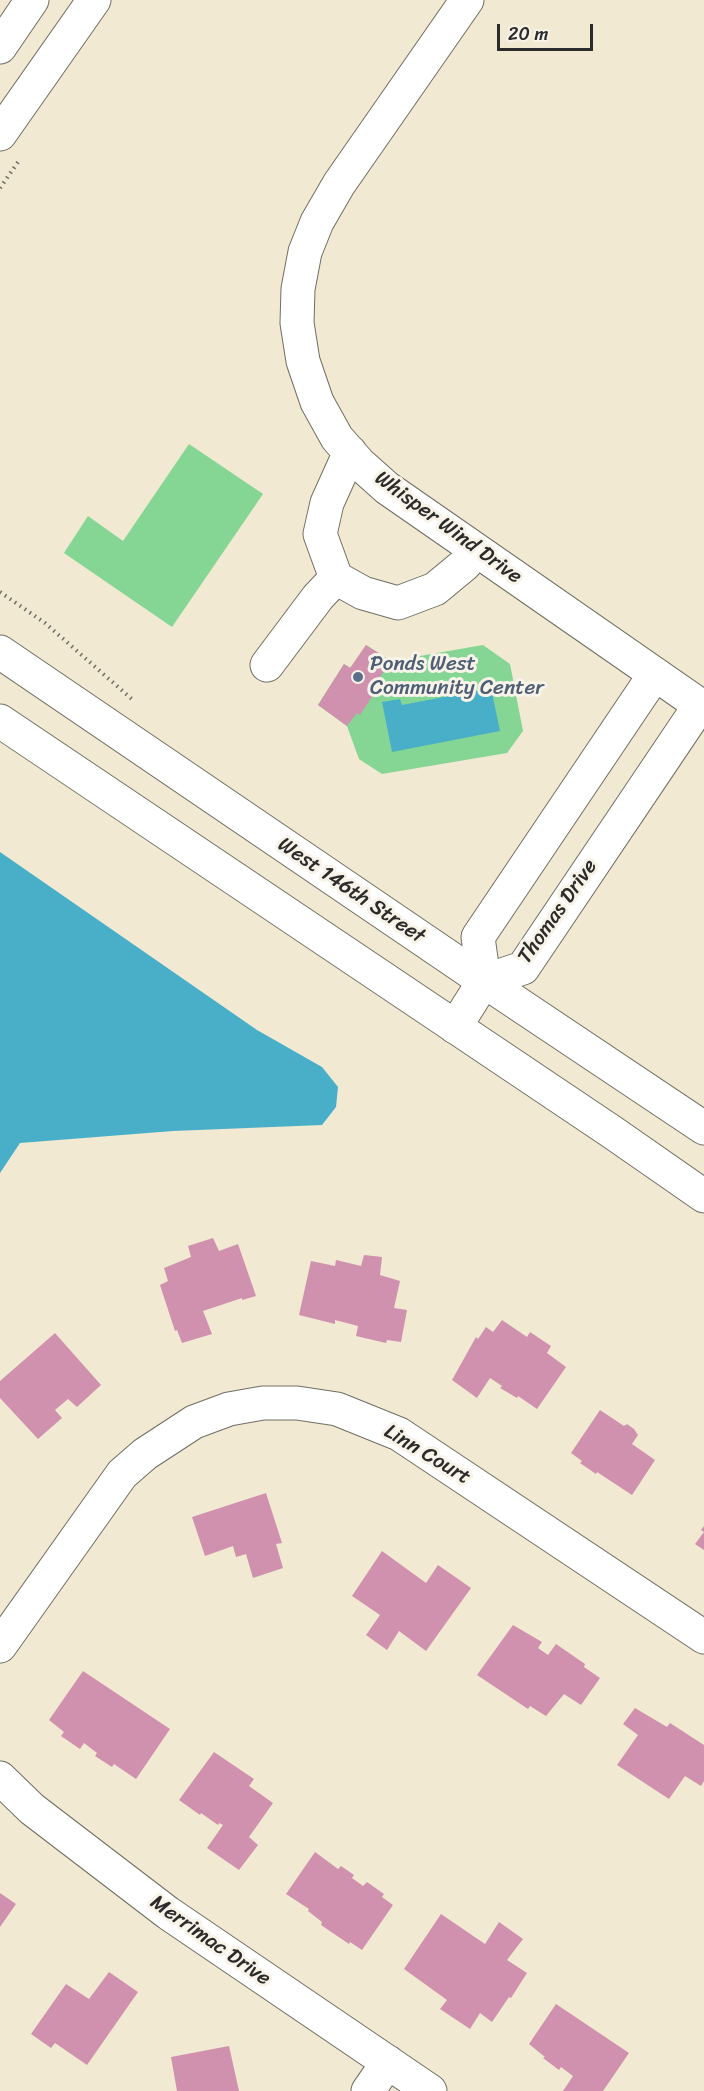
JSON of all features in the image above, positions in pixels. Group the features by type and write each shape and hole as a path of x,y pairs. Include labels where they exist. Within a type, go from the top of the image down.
{"street":[{"path":"0,46 32,0"},
{"path":"0,134 94,0"},
{"name":"Whisper Wind Drive","path":"467,0 339,184 317,222 305,252 298,289 297,323 303,361 317,402 337,438 387,488 683,694"},
{"path":"350,452 327,503 321,534 336,578 363,593 398,603 435,589 464,566 477,550"},
{"path":"267,665 318,597 336,578"},
{"name":"West 146th Street","path":"0,652 704,1128"},
{"path":"455,1027 484,981 478,937 683,694"},
{"name":"Thomas Drive","path":"484,981 523,968 683,694"},
{"path":"0,721 602,1125 704,1196"},
{"name":"Linn Court","path":"0,1646 122,1474 152,1448 194,1422 229,1409 263,1403 297,1403 337,1409 399,1434 704,1637"},
{"name":"Merrimac Drive","path":"0,1778 32,1809 168,1913 430,2091"},
{"path":"368,2091 388,2062"}],"path":[{"path":"0,592 45,624 135,701"}],"green space":[{"path":"189,444 263,494 172,627 64,553 88,516 123,541"},
{"path":"366,645 391,661 483,645 510,664 523,731 507,753 382,774 359,759 347,726 318,705 344,664 351,668"}],"water":[{"path":"491,688 500,731 392,752 382,702 400,699 402,705"},
{"path":"0,852 257,1030 322,1067 338,1087 336,1107 322,1125 173,1131 20,1143 0,1173"}],"building":[{"name":"Ponds West Community Center","path":"366,645 391,661 373,687 377,689 360,715 357,713 347,726 318,705 344,664 350,668"},
{"path":"213,1238 219,1251 238,1244 256,1296 242,1300 242,1298 203,1311 212,1334 182,1343 177,1330 175,1331 160,1285 168,1281 164,1268 191,1257 188,1246"},
{"path":"364,1255 382,1257 380,1275 400,1281 394,1308 407,1310 401,1342 387,1340 386,1343 356,1336 358,1326 335,1320 335,1324 299,1315 311,1261 335,1266 336,1260 361,1266"},
{"path":"502,1320 527,1337 530,1332 551,1346 547,1353 566,1367 537,1409 518,1396 517,1398 500,1388 502,1386 490,1378 477,1398 452,1380 476,1337 478,1339 486,1327 493,1332"},
{"path":"55,1333 101,1385 77,1407 68,1399 55,1410 62,1418 38,1439 0,1398 0,1381"},
{"path":"600,1410 624,1426 627,1424 634,1429 638,1435 632,1444 655,1460 632,1495 580,1463 582,1461 571,1453"},
{"path":"266,1493 282,1543 276,1544 283,1568 253,1578 246,1554 236,1557 233,1546 205,1556 192,1517"},
{"path":"704,1532 704,1550 695,1544"},
{"path":"382,1551 426,1583 438,1565 471,1588 426,1651 399,1631 387,1650 366,1635 380,1615 352,1596"},
{"path":"513,1625 542,1642 538,1648 548,1655 556,1644 585,1664 584,1667 600,1678 581,1705 564,1694 546,1716 530,1706 528,1709 477,1675"},
{"path":"83,1671 170,1729 136,1779 114,1764 112,1767 95,1756 97,1753 84,1743 80,1749 61,1736 64,1732 49,1720"},
{"path":"635,1708 667,1727 670,1723 704,1745 704,1781 701,1786 685,1776 669,1799 617,1765 638,1735 623,1724"},
{"path":"214,1752 254,1779 249,1786 273,1803 249,1837 258,1845 239,1870 207,1848 223,1825 219,1823 218,1825 201,1813 200,1815 179,1800"},
{"path":"315,1852 338,1869 341,1866 354,1875 352,1878 363,1886 367,1882 384,1894 382,1897 393,1905 362,1950 321,1925 322,1922 308,1911 309,1909 286,1894"},
{"path":"0,1893 16,1904 0,1927"},
{"path":"441,1914 485,1944 499,1922 523,1939 507,1960 527,1973 492,2022 480,2013 470,2029 440,2009 447,2000 404,1969"},
{"path":"109,1972 138,1992 87,2065 55,2043 51,2048 31,2034 66,1984 89,1999"},
{"path":"556,2004 629,2053 603,2091 563,2091 573,2076 561,2067 559,2070 529,2044"},
{"path":"229,2046 239,2091 177,2091 171,2057"}],"place":[{"name":"Ponds West Community Center","path":"358,677"}]}
